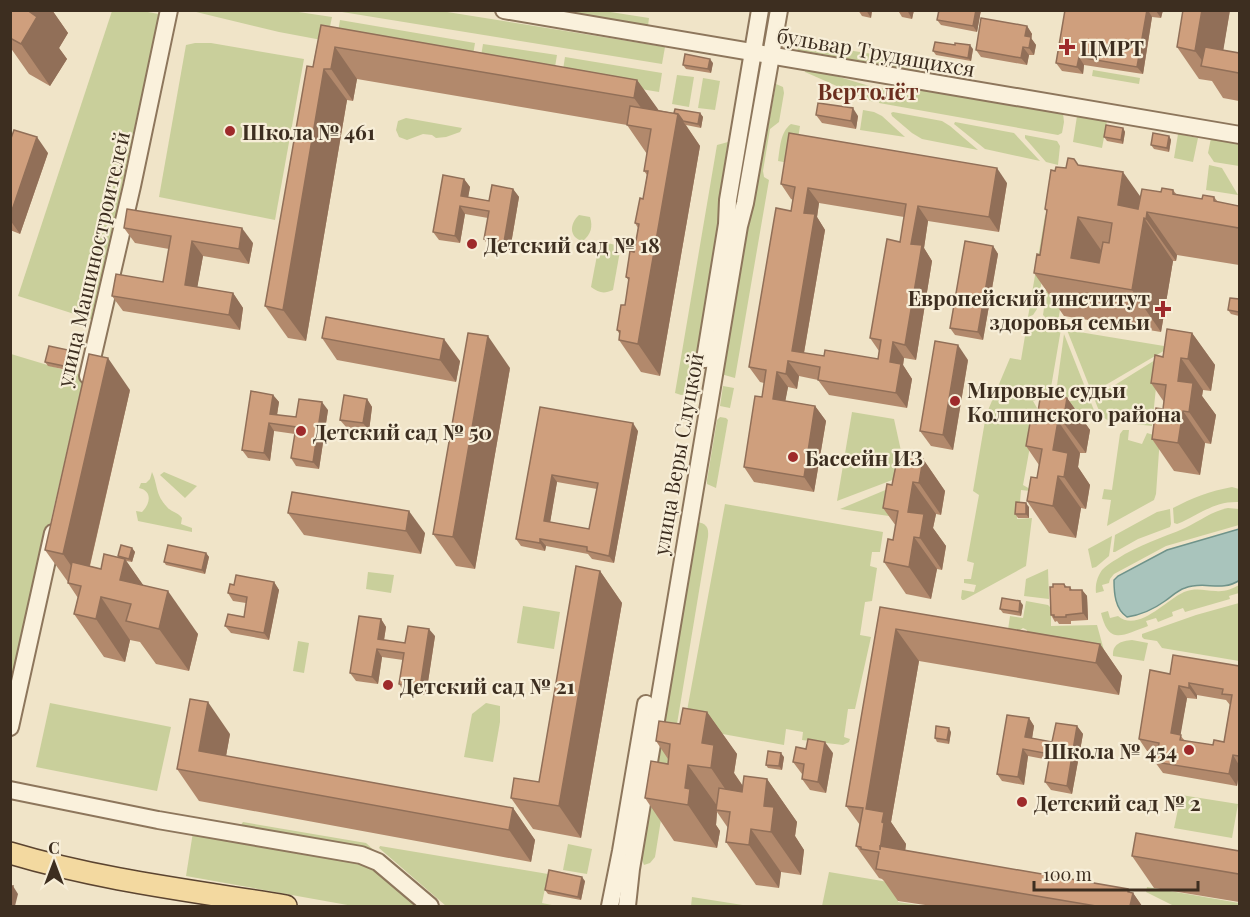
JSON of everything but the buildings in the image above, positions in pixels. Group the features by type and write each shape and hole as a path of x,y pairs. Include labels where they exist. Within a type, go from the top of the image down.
{"main road":[{"path":"10,854 114,877 286,906"}],"street":[{"name":"улица Машиностроителей","path":"86,387 169,10"},
{"name":"бульвар Трудящихся","path":"504,10 1239,135"},
{"name":"улица Веры Слуцкой","path":"610,906 696,413 727,225 728,200 760,10"},
{"name":"улица Веры Слуцкой","path":"627,906 631,869 690,509 779,10"},
{"path":"10,728 56,521"},
{"path":"10,790 158,820 362,855 378,862 430,906"}],"green space":[{"path":"112,11 142,11 159,14 93,320 18,296"},
{"path":"192,11 292,11 332,17 327,41"},
{"path":"336,11 441,11 665,47 662,64"},
{"path":"571,11 604,11 649,18 648,26 570,13"},
{"path":"340,20 475,43 472,61 337,38"},
{"path":"211,43 304,59 275,220 159,197 186,45"},
{"path":"804,43 922,62 920,72 797,51"},
{"path":"483,44 557,55 554,73 480,62"},
{"path":"565,57 662,73 659,92 562,76"},
{"path":"805,70 836,76 876,88 873,102 805,72"},
{"path":"1093,70 1140,78 1139,84 1092,76"},
{"path":"677,75 694,77 689,107 672,104"},
{"path":"703,78 720,81 715,110 698,108"},
{"path":"776,84 783,87 784,93 779,122 770,129 763,171 764,177 769,180 735,378 721,374 745,229 755,198"},
{"path":"911,87 1063,113 1062,133 1058,135 879,103 881,88 893,90"},
{"path":"863,110 882,116 905,137 860,130"},
{"path":"893,112 942,121 978,150 922,139 892,116"},
{"path":"1077,116 1107,121 1102,148 1073,142"},
{"path":"406,118 462,128 460,132 446,137 436,138 423,134 407,140 399,137 396,130 398,121"},
{"path":"955,122 1014,133 1040,161 985,149 954,124"},
{"path":"791,124 800,126 794,164 778,161 783,136"},
{"path":"1178,134 1198,138 1193,162 1174,158"},
{"path":"1025,135 1057,141 1060,146 1058,165 1046,162 1025,138"},
{"path":"1211,138 1239,143 1239,166 1214,162 1208,153"},
{"path":"728,142 719,198 721,221 692,389 689,394 681,395 675,393 717,145"},
{"path":"1209,165 1222,168 1238,195 1206,190"},
{"path":"1056,197 1037,309 1033,315 1028,317 1045,216"},
{"path":"579,215 590,217 591,221 591,230 583,241 575,237 572,230 573,222"},
{"path":"608,243 615,245 620,251 613,290 602,292 591,287 598,250 602,245"},
{"path":"1047,287 1062,297 1058,322 1043,315"},
{"path":"1027,324 1061,329 1049,399 1040,398 1033,401 1037,408 1023,485 1030,491 1021,490 1020,502 1017,505 1017,519 1032,518 1026,566 962,600 962,590 974,592 976,585 964,583 964,579 971,579 974,563 967,561 979,495 973,491 986,415 1010,358 1021,360"},
{"path":"1067,330 1164,346 1167,349 1092,393"},
{"path":"1064,334 1087,392 1055,400"},
{"path":"1168,352 1169,355 1159,359 1152,426 1109,421 1101,416 1094,398"},
{"path":"11,354 84,376 11,694"},
{"path":"723,386 734,388 730,408 720,406"},
{"path":"1089,398 1096,415 1052,410 1053,404"},
{"path":"852,412 894,419 901,451 895,479 837,501"},
{"path":"720,417 728,420 716,488 707,484 707,480 717,420"},
{"path":"1123,430 1129,430 1128,440 1142,444 1147,433 1160,437 1156,494 1154,500 1107,526 1111,500 1102,499 1104,489 1112,490 1120,434"},
{"path":"152,472 163,502 182,518 181,524 192,528 192,532 138,521 136,511 142,512 149,498 146,492 139,488 141,483 146,483 150,479"},
{"path":"164,472 197,486 185,498 160,475"},
{"path":"895,486 889,516 840,509"},
{"path":"1232,487 1239,489 1239,502 1216,505 1182,522 1174,523 1173,508 1201,495"},
{"path":"725,504 883,532 880,552 872,552 870,566 877,568 872,601 865,602 860,635 871,637 855,709 848,709 844,737 850,739 849,742 843,745 802,740 803,732 786,729 784,745 684,727"},
{"path":"1228,508 1239,509 1239,525 1166,546 1114,574 1109,583 1102,585 1104,591 1096,593 1100,573 1113,561 1217,511"},
{"path":"1170,509 1170,527 1138,539 1113,552 1115,535 1157,512"},
{"path":"696,522 706,526 708,537 677,724 667,723 662,719"},
{"path":"1112,536 1109,556 1092,568 1088,549"},
{"path":"1048,569 1049,599 1024,596 1026,579"},
{"path":"368,572 394,575 391,593 366,589"},
{"path":"1239,585 1239,593 1229,596 1230,599 1185,612 1183,608 1172,612 1173,616 1158,622 1156,618 1146,621 1148,626 1124,635 1113,634 1108,630 1101,613 1108,611 1110,618 1118,616 1134,621 1152,613 1184,592 1197,589 1222,591"},
{"path":"1026,601 1048,605 1051,608 1051,626 1097,625 1105,654 1027,639 1027,630 1023,628 1015,633 1008,630 1010,616 1023,618"},
{"path":"1239,603 1239,661 1162,648 1157,641 1142,637 1142,634 1196,615"},
{"path":"523,606 560,612 554,649 517,643"},
{"path":"1132,640 1148,643 1144,661 1113,656 1118,644"},
{"path":"298,641 309,643 304,673 293,671"},
{"path":"50,703 171,727 157,791 36,767"},
{"path":"486,703 500,706 500,722 493,762 464,757 472,714"},
{"path":"660,733 675,733 655,857 650,863 644,865 641,857"},
{"path":"1181,795 1238,804 1232,838 1174,828"},
{"path":"243,822 366,843 377,853 242,828"},
{"path":"193,832 358,859 371,866 420,906 353,906 186,876"},
{"path":"568,844 592,849 587,874 563,870"},
{"path":"380,846 548,874 542,903 557,906 446,906 379,848"},
{"path":"829,872 900,884 898,902 925,906 822,906"},
{"path":"1147,887 1239,903 1239,906 1172,906 1146,892"},
{"path":"692,897 749,906 691,906"}],"water":[{"path":"1239,529 1240,580 1226,586 1199,585 1185,588 1152,609 1132,616 1127,617 1120,610 1114,590 1114,580 1118,576 1167,550"}],"place":[{"name":"ЦМРТ","path":"1067,47"},
{"name":"Школа № 461","path":"230,131"},
{"name":"Детский сад № 18","path":"472,244"},
{"name":"Европейский институт здоровья семьи","path":"1163,309"},
{"name":"Мировые судьи Колпинского района","path":"955,401"},
{"name":"Детский сад № 50","path":"301,431"},
{"name":"Бассейн ИЗ","path":"793,457"},
{"name":"Детский сад № 21","path":"388,685"},
{"name":"Школа № 454","path":"1189,750"},
{"name":"Детский сад № 2","path":"1022,802"}],"district":[{"name":"Вертолёт","path":"868,91"}]}
